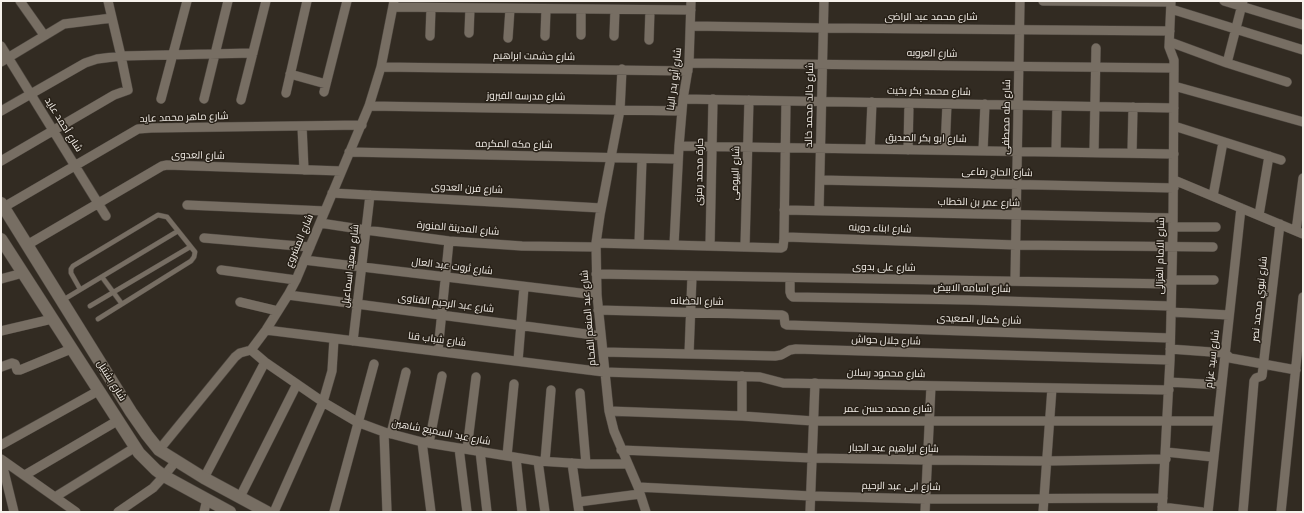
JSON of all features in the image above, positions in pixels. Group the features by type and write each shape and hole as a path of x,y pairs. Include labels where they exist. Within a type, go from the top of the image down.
{"street":[{"path":"20,1 44,35"},
{"path":"1,161 114,95 129,89 108,1"},
{"path":"161,99 187,1"},
{"path":"204,99 228,1"},
{"path":"242,100 266,1"},
{"path":"286,93 307,1"},
{"path":"290,74 325,88 347,1"},
{"name":"شارع خالد محمد خالد","path":"819,210 824,1"},
{"name":"شارع طه مصطفى","path":"1015,281 1020,1"},
{"path":"1043,1 1171,4 1236,29 1303,50"},
{"path":"1224,1 1242,4 1303,25"},
{"path":"393,4 431,8 546,9 564,5 582,9 615,10 650,10 691,6"},
{"name":"شارع المشروع","path":"159,450 235,357 240,353 251,350 266,330 296,280 369,106 380,67 393,4"},
{"name":"شارع الامام الغزالى","path":"1163,506 1169,386 1173,247 1174,60 1170,51 1171,4"},
{"path":"1227,63 1242,4"},
{"name":"شارع أبو بدر البنا","path":"674,245 678,146 688,67 691,6"},
{"path":"430,36 431,8"},
{"path":"469,33 470,8"},
{"path":"508,38 510,8"},
{"path":"545,36 546,9"},
{"path":"581,35 582,9"},
{"path":"614,36 615,10"},
{"path":"649,40 650,10"},
{"path":"4,60 61,25 112,18"},
{"name":"شارع محمد عبد الراضى","path":"691,26 1170,31"},
{"path":"1170,42 1227,63 1287,82"},
{"name":"شارع أحمد عايد","path":"1,46 4,60 30,94 106,216"},
{"path":"1094,152 1096,48"},
{"path":"1,111 91,60 121,56 254,53"},
{"name":"شارع العروبه","path":"688,67 822,64 1174,68"},
{"name":"شارع حشمت ابراهيم","path":"380,67 622,69 688,67"},
{"name":"شارع عبد المنعم الفحام","path":"622,69 620,110 612,158 601,208 596,245 597,295 609,411 614,431 639,490 646,512"},
{"path":"1174,86 1303,122"},
{"name":"شارع محمد بكر بخيت","path":"683,99 1174,108"},
{"name":"حارة محمد رمزى","path":"710,246 713,99"},
{"name":"شارع البيومى","path":"745,246 749,100"},
{"path":"596,245 639,244 783,247 786,101"},
{"path":"870,149 872,102"},
{"path":"908,150 909,103"},
{"path":"945,150 947,104"},
{"path":"983,151 985,104"},
{"name":"شارع مدرسه الفيروز","path":"369,106 682,111"},
{"path":"1056,152 1057,106"},
{"path":"1132,153 1133,107"},
{"name":"شارع ماهر محمد عايد","path":"2,205 132,132 144,128 362,125"},
{"path":"302,126 304,170"},
{"path":"1174,126 1281,160"},
{"path":"1213,196 1223,142"},
{"name":"شارع ابو بكر الصديق","path":"678,146 1174,154"},
{"name":"شارع مكه المكرمه","path":"349,152 678,160"},
{"path":"1259,215 1269,156"},
{"path":"639,244 642,159"},
{"name":"شارع العدوى","path":"27,245 158,168 167,165 341,171"},
{"path":"1174,184 1213,196 1299,232 1303,178"},
{"name":"شارع الحاج رفاعى","path":"820,180 1017,184 1174,184"},
{"name":"شارع فرن العدوى","path":"332,193 601,208"},
{"name":"شارع سعيد اسماعيل","path":"353,341 370,195"},
{"name":"شارع بشتيل","path":"2,205 131,412 159,450 204,478 267,512"},
{"path":"187,205 324,211"},
{"name":"شارع سيد عزام","path":"1208,512 1241,208"},
{"name":"شارع عمر بن الخطاب","path":"784,210 1016,215 1173,222 1216,227"},
{"name":"شارع المدينة المنورة","path":"320,223 449,241 522,246 596,245"},
{"name":"شارع نبوي محمد نصر","path":"1243,512 1254,380 1262,376 1264,364 1280,224"},
{"path":"204,238 310,247"},
{"name":"شارع ابناء دوينه","path":"784,238 1016,245 1213,247"},
{"name":"شارع بشتيل","path":"1,239 134,448 144,460 164,476 230,512"},
{"path":"438,351 449,241"},
{"name":"شارع ثروت عبد العال","path":"304,260 597,295"},
{"path":"221,270 296,280"},
{"path":"1,279 23,273"},
{"name":"شارع على بدوى","path":"596,274 1015,281 1172,282 1214,280"},
{"path":"689,354 692,276"},
{"name":"شارع اسامه الابيض","path":"790,278 790,292 793,297 969,300 1171,309"},
{"path":"518,361 524,287"},
{"name":"شارع عبد الرحيم القناوى","path":"288,295 601,336"},
{"path":"1281,512 1303,297"},
{"path":"240,302 278,311"},
{"path":"1171,309 1229,315"},
{"name":"شارع الحضانه","path":"598,310 782,315 784,316 785,324 787,325"},
{"path":"1,331 52,318"},
{"name":"شارع كمال الصعيدى","path":"787,325 1170,338"},
{"name":"شارع شباب قنا","path":"266,330 604,372"},
{"path":"274,512 323,402 332,371 334,339"},
{"path":"1,367 12,363 15,364 17,370 20,370 71,349"},
{"path":"1170,349 1225,354 1230,358 1296,370"},
{"name":"شارع عبد السميع شاهين","path":"251,350 265,362 323,402 357,422 387,433 425,442 541,461 586,464 627,464"},
{"name":"شارع جلال حواش","path":"603,352 775,356 781,355 790,350 796,350 1170,360"},
{"path":"204,478 265,362"},
{"path":"334,512 357,422 374,364"},
{"path":"386,512 387,433 406,372"},
{"name":"شارع محمود رسلان","path":"604,372 760,377 783,383 1052,388 1221,385"},
{"path":"431,512 425,442 442,376"},
{"path":"742,376 742,416"},
{"path":"467,512 463,448 476,377"},
{"path":"810,512 815,383"},
{"path":"240,497 297,384"},
{"path":"514,384 511,457 522,512"},
{"path":"925,512 930,386"},
{"path":"1043,512 1052,388"},
{"path":"544,512 541,461 551,390"},
{"path":"1,445 98,391"},
{"path":"580,392 586,464"},
{"name":"شارع محمد حسن عمر","path":"609,411 742,416 813,421 1217,421"},
{"path":"25,475 117,421"},
{"path":"55,497 134,448"},
{"name":"شارع ابراهيم عبد الجبار","path":"621,450 812,458 927,460 1047,461 1166,456 1213,457"},
{"path":"480,451 487,512"},
{"path":"1,458 76,512"},
{"path":"1,458 4,489 14,512"},
{"path":"124,510 152,488 176,461"},
{"path":"572,463 579,512"},
{"name":"شارع ابى عبد الرحيم","path":"578,502 639,490 926,499 1044,499 1163,506 1202,512"},
{"path":"204,512 207,499"}],"lane":[{"path":"80,290 71,273 73,266 158,215 167,217 195,252 191,262 98,319"},
{"path":"61,301 178,231"},
{"path":"90,306 190,247"},
{"path":"102,276 122,304"}]}
